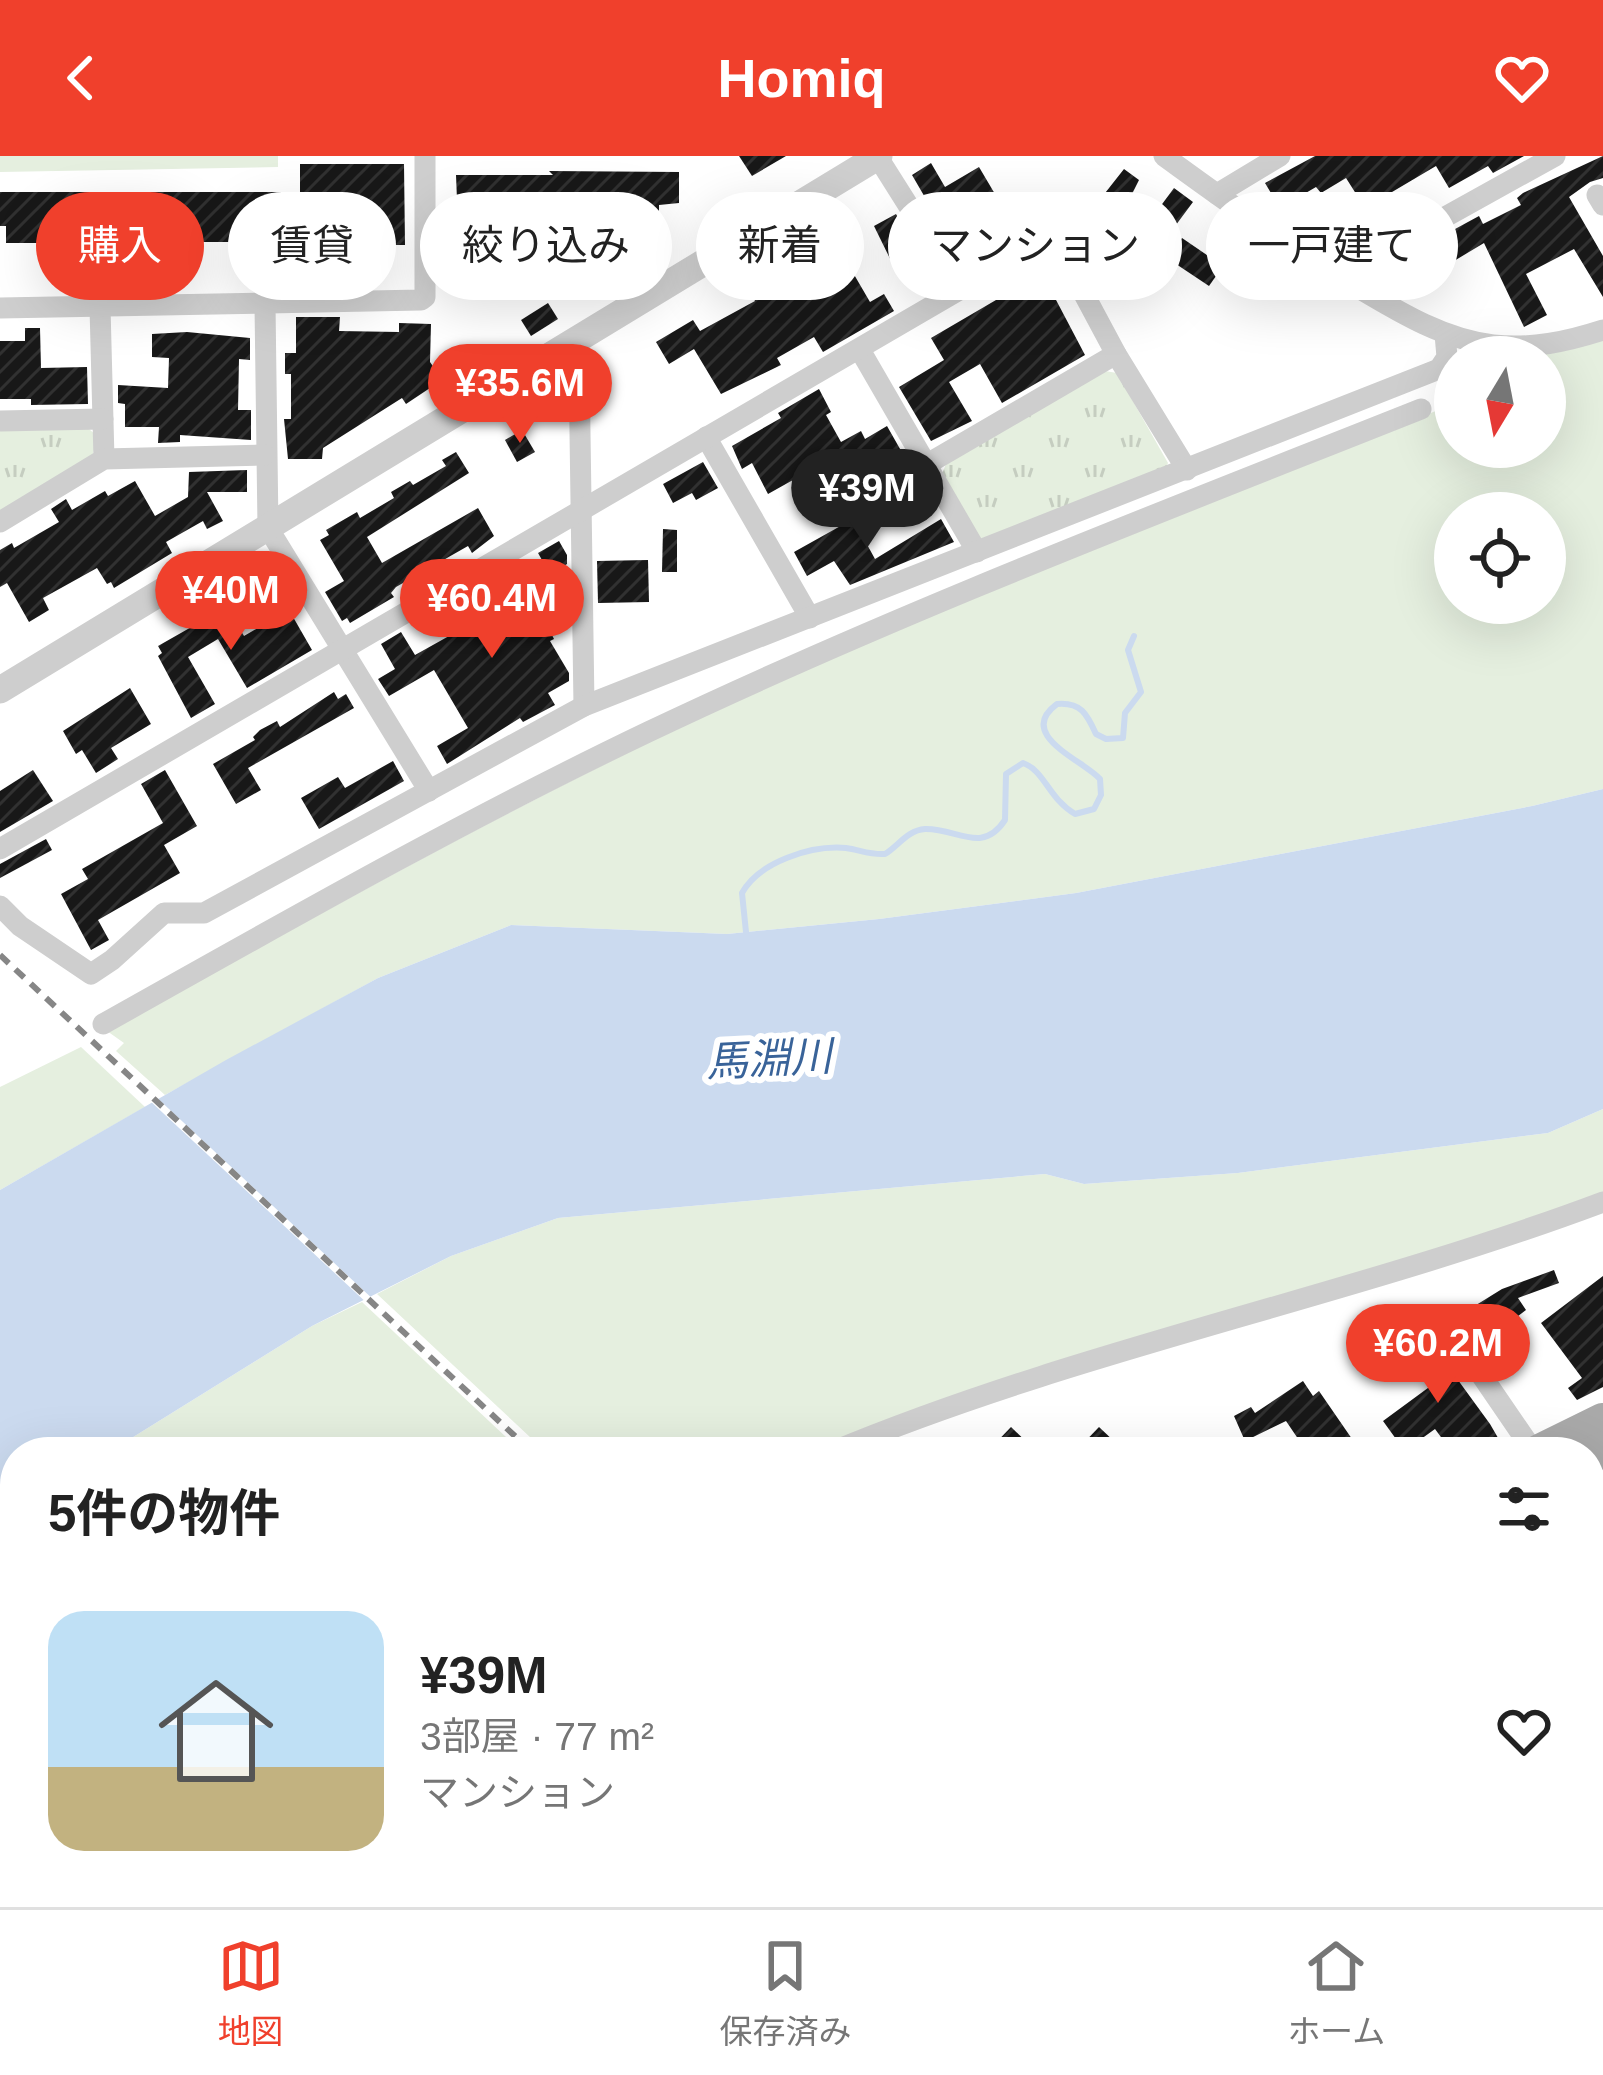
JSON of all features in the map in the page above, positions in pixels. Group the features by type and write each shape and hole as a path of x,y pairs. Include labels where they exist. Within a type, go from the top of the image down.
{"main road":[{"path":"1569,1437 1603,1421"}],"street":[{"path":"0,308 421,300 425,156"},
{"path":"0,690 877,156 900,192"},
{"path":"1164,156 1214,192"},
{"path":"1220,192 1280,156"},
{"path":"1458,210 1556,156"},
{"path":"0,850 943,300"},
{"path":"1088,300 1187,470"},
{"path":"1383,300 1445,334 1490,345 1563,343 1603,330"},
{"path":"265,305 268,528 429,791"},
{"path":"100,308 104,459"},
{"path":"0,906 20,926 91,974 164,913 204,913 584,706 1439,369 1448,357 1445,334"},
{"path":"575,342 583,511 584,706"},
{"path":"860,350 977,552"},
{"path":"929,463 1117,354"},
{"path":"103,1024 470,822 652,730 942,601 1420,409"},
{"path":"0,421 104,419"},
{"path":"706,436 810,618"},
{"path":"0,522 104,459 265,455"},
{"path":"871,1437 965,1401 1209,1324 1456,1254 1603,1202"},
{"path":"1445,1322 1526,1437"}],"green space":[{"path":"0,156 278,156 278,167 0,172"},
{"path":"1603,340 1603,789 1076,893 879,919 727,934 511,925 378,978 165,1095 116,1051 124,1043 107,1031 544,795 787,678 1434,411 1434,468 1566,468 1566,345"},
{"path":"1105,371 1117,373 1168,463 1165,470 989,542 978,538 942,474 946,464"},
{"path":"89,429 97,436 92,458 0,514 0,430"},
{"path":"81,1047 145,1107 0,1190 0,1087"},
{"path":"1603,1109 1603,1194 849,1437 530,1437 377,1294 451,1256 558,1218 1045,1174 1084,1184 1238,1173 1548,1133"},
{"path":"362,1302 506,1437 133,1437 312,1326"}],"water":[{"name":"馬淵川","path":"1603,789 1603,1109 1548,1133 1238,1173 1084,1184 1045,1174 558,1218 451,1256 312,1326 133,1437 0,1437 0,1190 378,978 511,925 727,934 879,919 1076,893"}],"pier":[{"path":"154,1095 376,1302 369,1305 148,1099"}],"building":[{"path":"739,156 786,156 752,176"},
{"path":"1315,156 1524,156 1493,173 1488,166 1449,188 1436,166 1392,192 1355,192 1346,178 1323,192 1316,187 1307,192 1270,192 1265,183"},
{"path":"1603,156 1603,178 1569,197 1603,256 1603,297 1574,249 1526,274 1547,315 1524,327 1484,243 1458,259 1458,227 1479,216 1483,224 1521,205 1517,198"},
{"path":"931,163 945,187 979,167 994,192 922,192 912,175"},
{"path":"300,164 404,164 405,245 396,245 396,192 300,192"},
{"path":"1124,169 1139,180 1133,192 1106,192"},
{"path":"549,171 679,172 679,203 672,204 672,192 457,192 456,175 553,175"},
{"path":"0,192 36,192 36,243 6,243 6,226 0,226"},
{"path":"204,192 228,192 228,242 204,242"},
{"path":"1182,194 1193,202 1182,217"},
{"path":"888,218 888,255 874,226"},
{"path":"1182,238 1206,254 1206,284 1182,268"},
{"path":"864,292 870,302 884,294 894,311 823,352 814,337 777,358 781,365 721,394 694,349 669,364 656,342 693,320 700,331 755,301 864,300"},
{"path":"996,300 1056,300 1085,355 1002,403 980,364 949,382 972,421 931,441 899,387 944,360 931,338"},
{"path":"548,303 558,319 531,336 521,320"},
{"path":"296,317 340,317 339,331 399,332 399,323 431,324 430,362 439,375 432,379 436,384 406,404 402,398 323,448 322,459 288,459 284,419 291,419 291,374 285,374 285,353 296,353"},
{"path":"25,328 40,328 41,368 87,367 88,404 31,405 31,399 0,399 0,341 25,341"},
{"path":"152,334 250,338 250,360 239,359 238,410 251,410 251,440 180,435 180,442 158,443 159,427 125,427 125,404 118,403 118,385 168,388 169,358 152,357"},
{"path":"819,389 841,442 861,431 865,439 887,426 908,463 855,493 834,457 768,494 752,463 742,469 732,446"},
{"path":"522,430 535,452 517,462 505,440"},
{"path":"456,452 469,473 367,537 382,563 478,508 494,536 472,553 468,546 396,587 391,593 394,597 350,623 347,618 342,621 325,592 344,581 320,540 329,535 326,530 357,512 360,518 394,498 391,492 446,466 442,460"},
{"path":"703,462 718,488 696,500 692,493 673,503 663,484"},
{"path":"247,470 247,492 207,492 223,521 207,529 203,521 166,542 172,553 114,588 97,568 43,598 49,610 29,622 7,583 0,587 0,550 12,543 14,548 59,522 51,509 66,499 72,510 135,481 155,516 188,497 189,472"},
{"path":"853,519 875,559 941,519 954,542 850,585 834,561 807,576 794,552"},
{"path":"663,529 677,530 677,572 662,572"},
{"path":"559,541 567,564 551,574 567,602 562,604 568,626 550,641 569,681 548,693 555,705 523,722 520,718 447,764 437,746 468,728 434,670 389,696 378,679 395,669 381,644 401,632 415,655 458,631 452,621 491,598 493,602 502,597 523,632 549,617 523,571 542,560 538,553"},
{"path":"648,560 649,602 598,603 597,561"},
{"path":"271,562 279,575 234,600 227,588"},
{"path":"224,603 244,636 289,610 312,650 247,688 218,639 188,657 215,704 191,718 158,656 162,653 158,646"},
{"path":"130,688 151,724 111,748 118,759 96,773 82,750 76,754 63,731"},
{"path":"334,692 338,699 346,694 354,708 248,768 261,790 236,804 213,764 255,740 260,730 277,721 280,727"},
{"path":"393,761 404,781 319,829 301,798 338,777 345,788"},
{"path":"33,770 53,801 0,832 0,791"},
{"path":"165,770 197,826 164,845 180,873 98,920 109,940 91,950 61,894 88,879 82,869 163,823 141,784"},
{"path":"46,839 52,850 0,878 0,864"},
{"path":"1554,1270 1559,1283 1518,1298 1526,1310 1480,1345 1460,1315 1502,1289"},
{"path":"1603,1276 1603,1387 1577,1400 1568,1388 1582,1378 1541,1323"},
{"path":"1415,1321 1498,1437 1441,1437 1435,1429 1424,1437 1395,1437 1383,1421 1432,1385 1397,1334"},
{"path":"1303,1381 1313,1396 1319,1391 1351,1437 1297,1437 1286,1421 1243,1437 1234,1416 1251,1407 1255,1413"},
{"path":"1011,1427 1021,1437 1001,1437"},
{"path":"1099,1427 1110,1437 1089,1437"}],"waterway":[{"path":"746,932 742,893 773,864 832,848 885,854 908,835 925,829 987,836 1005,820 1006,774 1023,763 1075,814 1094,809 1101,795 1100,779 1056,746 1044,726 1046,715 1057,704 1072,705 1086,715 1096,734 1123,738 1125,713 1141,692 1128,650 1134,636"}],"railway":[{"path":"0,955 516,1437"}]}
